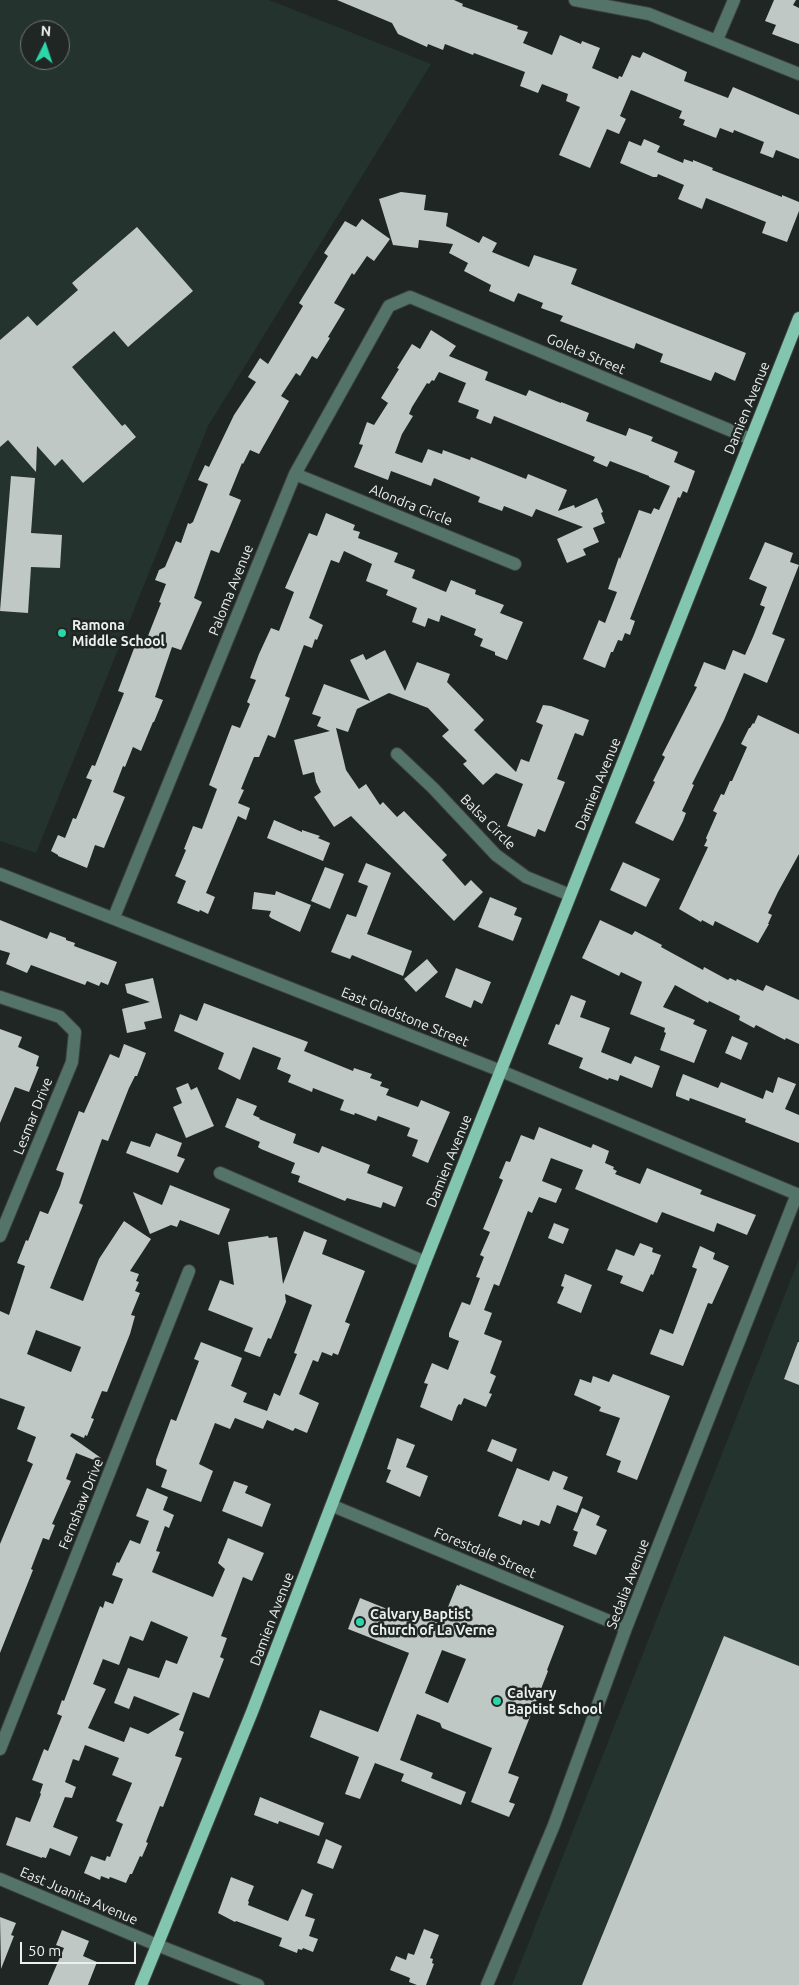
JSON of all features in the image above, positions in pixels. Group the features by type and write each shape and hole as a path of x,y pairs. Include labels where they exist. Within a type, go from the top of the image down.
{"main road":[{"name":"Damien Avenue","path":"141,1985 252,1712 333,1506 425,1262 799,318"}],"street":[{"path":"575,0 648,14 799,74"},
{"path":"717,40 734,0"},
{"name":"Goleta Street","path":"410,297 751,439"},
{"name":"Paloma Avenue","path":"114,917 295,474 389,306 410,297"},
{"name":"Alondra Circle","path":"295,474 515,564"},
{"name":"Balsa Circle","path":"397,754 433,788 496,854 526,877 570,895"},
{"name":"East Gladstone Street","path":"0,874 114,917 501,1072 798,1195"},
{"name":"Lesmar Drive","path":"0,996 60,1017 76,1032 72,1062 0,1236"},
{"path":"220,1173 425,1262"},
{"name":"Sedalia Avenue","path":"487,1985 554,1824 626,1628 798,1195"},
{"name":"Fernshaw Drive","path":"0,1749 189,1271"},
{"name":"Forestdale Street","path":"333,1506 626,1628"},
{"name":"East Juanita Avenue","path":"0,1879 258,1985"}],"shaded area":[{"name":"Ramona Middle School","path":"0,0 269,0 431,64 208,426 36,853 0,841"},
{"path":"799,1259 799,1985 512,1985"}],"building":[{"path":"337,0 454,0 463,4 462,6 518,26 517,29 528,32 523,43 552,55 560,35 581,44 582,41 600,48 592,68 618,79 619,76 622,77 632,55 640,58 643,52 687,72 684,81 728,98 733,87 799,115 799,159 776,150 773,158 760,153 764,142 734,130 733,133 720,128 716,138 683,125 685,120 679,118 682,111 631,90 620,116 626,119 619,134 607,129 590,168 559,155 580,107 566,101 568,94 542,84 538,93 520,86 525,72 445,44 443,50 428,44 427,47 398,34 392,23"},
{"path":"774,0 796,0 793,5 799,8 799,44 772,34 776,25 765,21"},
{"path":"644,139 660,146 657,152 683,163 684,159 693,162 693,160 713,168 712,170 799,202 799,211 787,242 762,233 766,222 706,198 702,209 678,199 684,185 658,174 657,177 653,177 620,163 629,141 641,146"},
{"path":"401,192 426,195 424,210 448,213 446,226 479,243 483,236 497,243 492,252 529,267 534,255 577,269 571,284 746,353 735,381 715,372 711,381 660,362 663,354 636,343 634,349 560,321 563,316 541,308 543,303 518,293 514,302 489,291 491,285 464,271 468,263 449,253 453,244 419,240 418,248 393,245 379,199"},
{"path":"362,219 390,239 374,261 367,256 354,275 352,273 334,303 345,309 328,337 330,338 317,359 312,356 300,376 296,373 281,396 289,401 259,454 250,450 242,463 229,495 241,500 219,553 211,550 194,598 202,602 181,650 172,647 155,697 163,700 154,722 141,751 133,747 125,767 123,766 113,792 125,797 104,848 95,845 87,868 58,856 51,851 58,835 65,838 73,818 76,819 92,780 86,778 92,765 95,766 124,693 118,691 136,643 144,646 161,603 159,602 166,584 155,580 159,570 165,567 176,541 181,543 188,523 193,522 208,484 198,480 205,465 209,467 234,415 256,382 248,377 260,358 268,364 303,306 299,303 328,256 324,253 345,221 356,227"},
{"path":"137,227 193,291 128,347 114,331 72,367 122,426 125,424 136,437 83,483 62,459 55,466 37,446 36,472 8,440 0,447 0,340 28,316 37,326 78,290 72,283"},
{"path":"431,330 456,346 449,356 488,372 485,380 526,396 529,390 589,413 586,421 626,436 629,428 653,437 651,441 678,452 674,462 695,471 687,493 683,491 680,498 678,497 630,619 635,621 630,635 625,633 622,641 618,640 605,668 583,659 599,620 605,623 617,592 608,589 619,557 620,559 639,510 651,514 654,508 659,510 670,486 610,461 607,467 593,461 595,457 494,416 491,424 476,418 479,410 458,402 466,383 439,372 434,381 432,380 429,384 427,383 412,407 409,414 413,416 402,434 395,453 422,463 428,449 442,454 443,450 470,460 471,457 526,479 528,474 567,490 558,511 574,505 575,508 597,498 605,523 593,528 599,542 583,549 586,555 567,563 557,539 583,527 536,509 532,517 504,506 502,511 478,502 480,497 434,478 431,486 391,471 388,480 354,467 363,445 359,444 367,422 374,425 388,403 381,398 399,369 397,368 412,344 420,349"},
{"path":"11,476 35,478 31,533 62,535 60,568 31,567 28,613 0,611"},
{"path":"326,513 355,525 353,530 360,532 358,538 398,553 394,562 415,570 412,578 446,592 451,580 476,590 475,594 504,605 500,613 523,622 507,660 495,655 495,652 480,646 483,639 474,635 476,629 441,615 439,622 428,618 425,627 412,622 417,608 386,595 388,590 366,581 372,564 344,551 339,563 331,560 309,618 323,625 312,648 304,645 285,696 290,698 275,738 268,735 259,757 254,757 241,789 244,790 238,803 250,808 246,820 238,816 206,893 215,897 208,914 200,910 199,912 177,903 186,881 175,876 186,850 184,849 193,826 202,829 217,789 209,785 232,725 240,728 250,704 247,702 256,680 250,678 259,654 271,628 279,631 294,592 285,588 309,533 317,536"},
{"path":"765,542 793,553 790,562 799,565 772,634 785,639 767,683 744,673 724,720 692,784 694,785 682,811 686,813 673,841 635,823 665,757 662,755 697,687 694,686 704,662 725,670 733,650 745,655 765,607 760,605 767,587 749,579"},
{"path":"385,650 405,691 417,662 450,674 447,682 484,720 474,730 516,772 521,759 529,762 543,725 536,722 543,705 551,706 589,720 583,736 575,733 557,779 565,782 545,832 538,829 535,837 507,826 523,784 496,773 483,785 463,764 467,761 442,736 449,730 428,708 389,693 357,709 348,732 336,728 346,770 359,789 366,784 380,805 383,802 397,817 404,811 447,855 442,860 465,886 471,880 483,892 454,921 351,816 334,827 314,797 321,792 314,772 303,775 294,740 330,731 317,726 321,717 312,714 324,684 370,701 350,660 363,654 366,660"},
{"path":"758,715 799,734 799,854 768,913 772,915 769,924 758,943 715,921 713,926 702,920 701,922 679,909 708,847 704,846 706,838 717,813 713,811 721,794 724,795 730,781 732,781 747,747 741,744"},
{"path":"274,820 302,832 302,830 320,836 318,838 330,843 323,861 267,838"},
{"path":"623,862 660,879 646,907 610,890"},
{"path":"366,863 391,873 367,934 412,951 403,976 352,955 350,959 331,952 347,914 356,917 368,886 358,882"},
{"path":"325,867 344,874 330,909 311,901"},
{"path":"276,891 311,905 300,932 271,918 269,916 271,911 252,909 254,892 275,895"},
{"path":"490,897 517,908 514,915 522,918 513,941 478,927"},
{"path":"0,920 47,939 50,932 75,943 74,946 117,962 108,985 101,982 99,986 87,981 85,985 31,965 27,973 6,964 10,953 0,950"},
{"path":"600,920 632,935 635,931 703,970 704,967 728,980 730,978 736,981 737,979 763,991 766,985 799,1000 799,1044 786,1038 785,1040 756,1025 754,1028 739,1020 740,1016 709,1001 708,1003 675,985 663,1007 695,1020 693,1024 707,1030 694,1063 660,1050 666,1033 664,1032 665,1028 630,1014 642,982 621,972 619,976 582,958"},
{"path":"427,959 438,972 416,992 404,979"},
{"path":"456,968 491,982 482,1004 474,1000 471,1008 445,997"},
{"path":"153,978 162,1018 144,1022 146,1029 127,1033 122,1009 150,1002 127,993 125,984"},
{"path":"571,995 586,1001 580,1017 610,1028 601,1052 631,1064 635,1056 660,1066 652,1088 620,1075 618,1081 609,1078 608,1080 579,1068 583,1058 548,1044 556,1024 559,1025"},
{"path":"204,1003 308,1042 304,1051 353,1071 354,1068 372,1074 370,1078 382,1082 380,1086 389,1089 386,1095 418,1107 421,1100 450,1112 428,1163 412,1156 418,1140 407,1136 410,1128 378,1116 376,1121 355,1113 354,1115 340,1110 344,1100 313,1088 312,1092 288,1082 291,1075 277,1069 281,1058 253,1047 240,1080 218,1069 224,1053 174,1031 180,1014 197,1021"},
{"path":"0,1029 22,1037 18,1047 39,1056 36,1066 39,1067 29,1092 15,1087 0,1123"},
{"path":"732,1036 748,1043 741,1060 725,1053"},
{"path":"124,1044 146,1053 137,1076 135,1076 129,1088 108,1141 102,1139 79,1203 83,1205 50,1288 83,1301 99,1259 124,1221 151,1239 130,1271 139,1274 136,1281 139,1282 135,1291 140,1293 131,1315 135,1316 130,1334 107,1392 102,1391 91,1418 94,1419 87,1436 85,1435 84,1438 72,1433 70,1436 101,1458 99,1462 76,1453 66,1479 71,1481 52,1524 55,1525 49,1540 43,1538 31,1569 33,1570 0,1653 0,1544 33,1464 27,1461 36,1437 17,1429 25,1407 0,1398 0,1311 9,1315 25,1266 17,1263 26,1240 28,1241 40,1211 48,1214 60,1186 64,1173 56,1170 79,1111 84,1113 110,1054 119,1058","holes":["36,1330 81,1347 71,1372 27,1354"]},
{"path":"683,1074 718,1088 721,1082 763,1099 766,1090 773,1093 778,1077 796,1084 785,1109 799,1115 799,1143 745,1122 746,1119 690,1098 689,1101 676,1096"},
{"path":"188,1083 191,1090 197,1087 214,1126 186,1138 173,1107 182,1103 176,1088"},
{"path":"237,1098 257,1106 253,1115 259,1119 296,1134 293,1143 319,1153 322,1146 370,1165 367,1173 403,1187 395,1207 383,1202 381,1208 347,1198 345,1201 298,1182 300,1176 291,1173 295,1163 261,1149 258,1147 260,1142 225,1127"},
{"path":"539,1127 591,1148 593,1144 609,1151 605,1163 614,1167 613,1169 617,1171 615,1174 640,1184 647,1168 702,1190 700,1194 756,1215 747,1235 717,1223 714,1232 662,1212 657,1223 575,1189 583,1170 551,1158 542,1181 562,1189 556,1203 539,1197 532,1213 528,1211 499,1286 494,1284 484,1310 492,1313 484,1334 502,1341 490,1373 496,1376 489,1393 492,1394 486,1407 464,1398 461,1405 459,1404 457,1407 452,1421 420,1407 428,1384 424,1383 432,1363 448,1370 459,1341 449,1337 449,1333 462,1302 470,1305 480,1278 476,1277 484,1257 480,1255 490,1232 483,1229 503,1180 499,1178 506,1161 510,1162 521,1135 534,1140"},
{"path":"156,1133 182,1143 177,1156 185,1159 178,1173 126,1153 131,1141 150,1147"},
{"path":"170,1185 230,1209 219,1235 180,1220 177,1227 171,1225 150,1234 133,1192 162,1205"},
{"path":"554,1223 569,1229 563,1244 548,1238"},
{"path":"304,1231 327,1240 322,1254 365,1271 345,1322 350,1324 338,1355 333,1353 332,1356 322,1352 318,1362 313,1360 299,1394 319,1403 307,1433 295,1428 293,1431 267,1420 263,1429 235,1418 230,1429 215,1423 199,1464 213,1471 201,1502 161,1487 167,1470 156,1465 156,1460 171,1419 176,1421 199,1361 194,1359 201,1342 242,1358 231,1386 247,1393 243,1402 267,1411 274,1393 280,1396 297,1354 294,1353 312,1305 285,1294 286,1302 271,1339 268,1338 260,1357 244,1351 253,1328 208,1310 220,1280 234,1285 228,1242 268,1236 269,1238 277,1237 283,1284"},
{"path":"640,1243 653,1248 652,1252 661,1255 653,1275 651,1274 643,1292 620,1283 623,1276 607,1270 616,1249 634,1256"},
{"path":"700,1246 715,1253 713,1259 729,1266 712,1304 708,1303 683,1366 650,1354 660,1329 673,1334 697,1269 692,1267"},
{"path":"565,1274 592,1285 581,1313 557,1303 564,1287 561,1286"},
{"path":"799,1342 799,1385 784,1379"},
{"path":"613,1374 670,1396 637,1480 617,1472 621,1461 606,1455 620,1418 599,1411 601,1407 574,1395 580,1379 591,1383 593,1376 609,1382"},
{"path":"397,1438 415,1445 406,1467 428,1476 420,1497 386,1482 391,1470 387,1469"},
{"path":"492,1439 517,1449 512,1462 487,1451"},
{"path":"517,1468 549,1481 553,1471 568,1477 563,1489 583,1497 577,1513 557,1505 550,1524 541,1520 539,1526 523,1520 521,1525 498,1516"},
{"path":"234,1481 248,1486 245,1493 271,1504 262,1527 222,1511"},
{"path":"147,1488 168,1497 163,1510 174,1515 169,1528 165,1526 156,1551 160,1552 152,1572 213,1597 225,1569 218,1563 228,1538 264,1553 252,1581 243,1577 221,1636 227,1638 220,1657 224,1659 209,1698 193,1692 179,1730 184,1732 175,1756 182,1758 163,1807 160,1806 142,1857 140,1856 126,1883 110,1877 109,1879 101,1876 100,1880 84,1873 91,1856 105,1861 107,1856 110,1857 123,1824 116,1821 132,1783 112,1775 119,1758 85,1745 79,1761 73,1759 65,1782 76,1787 72,1798 65,1797 53,1827 78,1837 70,1856 50,1848 46,1858 42,1858 6,1845 16,1817 30,1822 41,1794 43,1784 32,1780 44,1749 48,1751 62,1716 57,1714 62,1700 64,1701 100,1606 103,1608 105,1601 113,1604 123,1579 112,1575 117,1562 119,1563 130,1540 140,1544 149,1521 136,1516","holes":["151,1621 188,1637 177,1664 166,1660 159,1678 128,1668 114,1703 129,1709 134,1696 180,1714 148,1734 130,1727 124,1742 88,1728 106,1689 93,1684 103,1659 119,1665 130,1636 143,1641"]},
{"path":"582,1508 600,1516 596,1525 607,1530 596,1555 573,1546 578,1532 573,1530"},
{"path":"460,1584 564,1626 508,1773 519,1777 509,1802 515,1804 509,1817 471,1802 492,1748 442,1728 440,1723 417,1714 400,1760 433,1773 431,1778 466,1792 461,1805 401,1781 404,1774 375,1763 360,1799 345,1794 359,1757 310,1737 320,1710 378,1732 409,1653 348,1629 360,1598 407,1617 409,1612 441,1624 457,1585 459,1586","holes":["442,1650 466,1659 448,1703 425,1693"]},
{"path":"724,1636 799,1666 799,1985 582,1985"},
{"path":"260,1797 324,1823 319,1836 279,1821 278,1824 254,1815"},
{"path":"326,1839 342,1846 333,1869 317,1863"},
{"path":"231,1877 254,1886 248,1905 288,1921 302,1889 313,1894 305,1916 315,1919 309,1936 318,1939 313,1952 303,1948 302,1950 298,1949 297,1953 279,1946 282,1938 235,1922 218,1913"},
{"path":"0,1917 16,1923 11,1935 14,1936 1,1969"},
{"path":"424,1929 439,1935 430,1958 433,1959 432,1963 434,1964 426,1985 417,1985 409,1982 410,1978 390,1970 396,1956 406,1960 408,1953 414,1955"},
{"path":"62,1930 89,1941 83,1956 97,1962 88,1985 48,1985 64,1948 56,1945"}],"place":[{"name":"Ramona Middle School","path":"62,633"},
{"name":"Calvary Baptist Church of La Verne","path":"360,1622"},
{"name":"Calvary Baptist School","path":"497,1701"}]}
